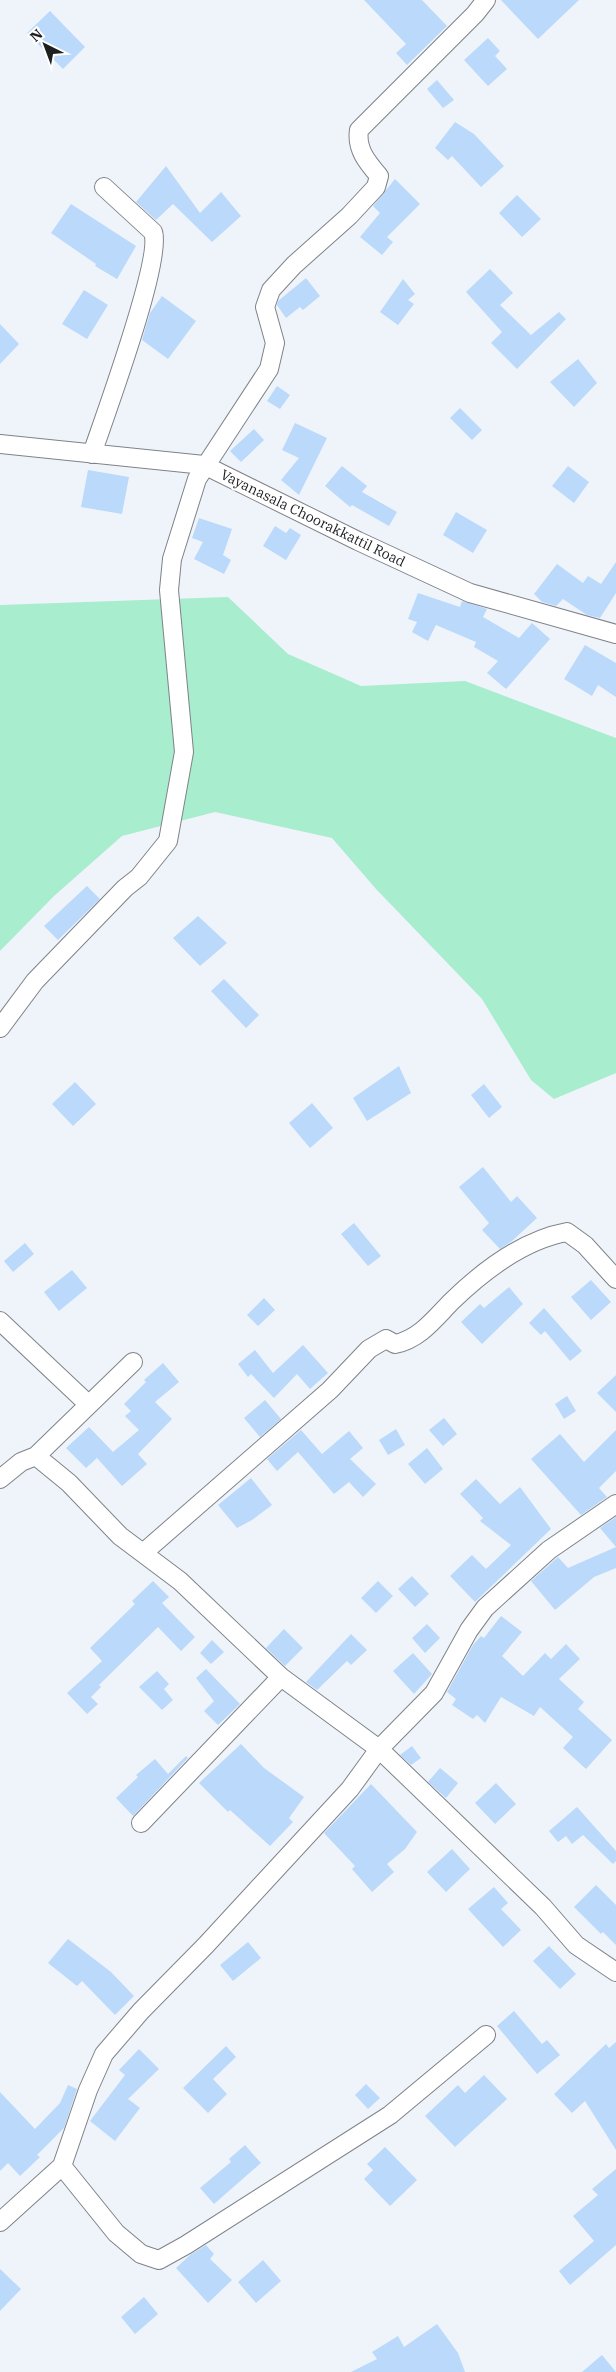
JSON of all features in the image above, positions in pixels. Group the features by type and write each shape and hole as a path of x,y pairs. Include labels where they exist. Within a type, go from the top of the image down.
{"street":[{"path":"0,1028 35,981 125,888 139,877 168,841 184,752 169,590 172,559 197,479 204,465 269,369 275,343 265,306 271,290 294,265 349,216 376,187 379,176 364,159 358,141 359,130 475,14 486,0"},
{"path":"92,454 124,361 156,241 153,232 104,187"},
{"name":"Vayanasala Choorakkattil Road","path":"0,444 204,465 358,541 470,592 616,634"},
{"path":"143,1553 330,1390 369,1349 386,1339 395,1344 408,1342 432,1323 453,1300 494,1264 530,1244 567,1232 585,1245 616,1279"},
{"path":"0,1321 88,1404"},
{"path":"0,1479 21,1462 36,1456 133,1362"},
{"path":"36,1456 69,1483 120,1536 180,1581 281,1677 379,1749 543,1907 576,1945 616,1972"},
{"path":"0,2222 62,2166 88,2090 104,2054 141,2011 206,1945 350,1789 379,1749 434,1693 469,1630 485,1608 549,1550 616,1504"},
{"path":"141,1823 281,1677"},
{"path":"62,2166 116,2233 141,2254 159,2260 390,2115 486,2035"}],"green space":[{"path":"228,597 288,654 361,686 465,681 616,738 616,1073 554,1099 531,1080 482,999 376,889 332,838 215,812 122,836 54,896 0,951 0,605"}],"building":[{"path":"364,0 422,0 447,26 407,65 396,53 406,44"},
{"path":"501,0 579,0 538,39"},
{"path":"50,11 85,47 63,69 27,33"},
{"path":"488,38 500,51 495,56 507,69 488,86 464,60"},
{"path":"437,80 454,100 443,108 427,89"},
{"path":"455,122 474,134 504,166 481,187 452,156 448,160 435,148"},
{"path":"166,166 200,213 221,192 241,216 212,242 173,204 156,220 136,202"},
{"path":"395,179 420,204 387,237 393,242 382,255 360,237 380,213 373,206"},
{"path":"517,195 541,219 522,237 499,213"},
{"path":"71,204 136,246 117,279 95,266 96,264 51,233"},
{"path":"490,269 513,293 500,305 531,335 559,312 566,319 517,369 491,343 502,332 466,292"},
{"path":"306,278 320,296 303,310 300,307 286,318 277,305 278,301"},
{"path":"403,279 415,294 408,300 414,304 398,325 380,312"},
{"path":"84,290 108,305 87,339 62,324"},
{"path":"162,296 196,321 168,359 142,340 150,313"},
{"path":"0,324 19,344 0,364"},
{"path":"578,359 597,383 574,407 550,382"},
{"path":"277,386 290,395 280,409 267,401"},
{"path":"460,408 482,430 472,440 450,418"},
{"path":"295,423 327,438 299,495 281,480 299,458 282,450"},
{"path":"254,429 264,440 241,462 230,451"},
{"path":"342,466 367,486 362,492 397,512 389,526 352,505 350,507 325,486"},
{"path":"568,466 589,482 574,503 552,486"},
{"path":"88,470 129,477 122,514 81,507"},
{"path":"456,512 487,530 473,553 443,535"},
{"path":"199,518 232,529 223,555 231,560 224,574 194,559 203,542 192,538"},
{"path":"275,526 286,533 290,528 301,535 286,560 263,546"},
{"path":"616,562 616,593 600,618 587,615 563,599 556,606 542,602 534,594 557,564 583,583 588,576 601,584"},
{"path":"418,593 460,607 462,601 487,609 483,617 519,638 532,623 550,639 506,689 487,673 498,661 474,647 476,642 436,625 428,641 412,632 417,622 408,619"},
{"path":"585,645 616,663 616,697 598,685 592,696 564,679"},
{"path":"87,886 100,899 58,940 44,926"},
{"path":"198,916 227,943 200,966 173,938"},
{"path":"224,979 259,1015 246,1028 211,991"},
{"path":"399,1066 411,1093 367,1121 353,1098"},
{"path":"75,1082 96,1104 73,1126 52,1104"},
{"path":"484,1084 502,1107 489,1118 471,1095"},
{"path":"312,1103 333,1128 310,1148 289,1123"},
{"path":"483,1167 511,1202 517,1196 537,1218 512,1241 500,1249 482,1230 489,1223 459,1187"},
{"path":"354,1223 381,1256 368,1266 341,1234"},
{"path":"25,1243 34,1254 13,1272 4,1261"},
{"path":"72,1270 87,1288 59,1311 44,1292"},
{"path":"591,1280 611,1302 591,1320 571,1297"},
{"path":"509,1287 523,1304 482,1344 461,1322 480,1304 484,1308"},
{"path":"264,1298 275,1310 258,1326 247,1315"},
{"path":"544,1308 582,1351 570,1361 545,1331 541,1335 529,1323"},
{"path":"303,1345 328,1373 310,1389 297,1374 274,1398 251,1374 248,1377 238,1364 255,1350 273,1373"},
{"path":"163,1363 179,1382 155,1402 172,1419 138,1454 147,1464 122,1486 97,1458 86,1468 66,1448 89,1427 113,1452 139,1430 125,1416 131,1411 124,1404 146,1382 144,1380"},
{"path":"616,1375 616,1412 597,1393"},
{"path":"567,1396 576,1411 564,1419 555,1404"},
{"path":"265,1400 281,1419 260,1437 244,1418"},
{"path":"444,1418 457,1434 443,1446 429,1430"},
{"path":"396,1429 405,1445 388,1455 379,1440"},
{"path":"301,1430 322,1454 349,1431 363,1448 350,1459 376,1484 363,1497 349,1482 334,1494 298,1452 277,1471 267,1459"},
{"path":"616,1430 616,1471 599,1488 607,1497 581,1515 531,1459 560,1434 584,1462"},
{"path":"427,1448 443,1469 425,1484 408,1464"},
{"path":"251,1478 272,1505 252,1520 237,1528 218,1505"},
{"path":"476,1479 500,1504 520,1487 551,1529 475,1602 450,1576 472,1555 486,1569 511,1545 480,1521 483,1518 460,1494"},
{"path":"616,1517 616,1547 600,1528"},
{"path":"616,1547 616,1568 594,1577 555,1610 531,1581 558,1557 568,1568"},
{"path":"412,1576 429,1594 415,1607 398,1589"},
{"path":"153,1581 169,1597 162,1603 195,1637 181,1651 158,1627 99,1685 101,1687 91,1697 98,1704 87,1714 67,1693 102,1661 90,1648 135,1604 132,1601"},
{"path":"378,1581 393,1596 376,1613 361,1598"},
{"path":"501,1616 522,1632 502,1656 523,1676 545,1653 551,1659 566,1644 580,1659 559,1679 584,1702 578,1709 612,1740 586,1769 563,1748 573,1737 540,1707 534,1716 501,1697 485,1723 477,1715 473,1719 452,1705 456,1699 447,1692 473,1645 481,1636 484,1638"},
{"path":"427,1624 440,1638 425,1653 412,1638"},
{"path":"284,1629 303,1648 285,1666 266,1648"},
{"path":"351,1634 367,1650 351,1665 347,1661 317,1690 306,1682"},
{"path":"212,1640 224,1652 211,1664 200,1653"},
{"path":"413,1653 432,1674 414,1694 393,1671"},
{"path":"206,1669 240,1704 218,1725 204,1711 214,1701 196,1678"},
{"path":"157,1671 169,1684 164,1689 173,1700 162,1710 139,1687"},
{"path":"241,1744 264,1768 304,1797 289,1818 293,1822 270,1846 230,1810 228,1812 199,1783"},
{"path":"412,1746 421,1758 411,1765 400,1755"},
{"path":"186,1756 188,1758 133,1816 116,1798 138,1777 136,1775 155,1759 168,1774"},
{"path":"440,1768 458,1783 446,1798 428,1782"},
{"path":"496,1783 516,1804 495,1824 475,1803"},
{"path":"371,1784 417,1832 405,1849 387,1864 394,1872 372,1892 352,1869 355,1866 324,1833"},
{"path":"577,1807 616,1851 616,1861 613,1864 583,1835 572,1844 566,1836 558,1842 549,1831"},
{"path":"452,1849 470,1869 446,1892 427,1872"},
{"path":"596,1885 616,1905 616,1945 603,1932 601,1934 574,1907"},
{"path":"494,1887 508,1903 501,1909 521,1930 503,1947 468,1909"},
{"path":"68,1939 111,1972 134,1996 115,2015 82,1981 77,1986 48,1963"},
{"path":"248,1942 261,1958 233,1981 220,1965"},
{"path":"549,1946 576,1974 560,1989 533,1961"},
{"path":"514,2011 542,2044 547,2040 560,2055 537,2074 497,2026"},
{"path":"616,2042 616,2150 585,2101 572,2113 554,2094 606,2044 609,2048"},
{"path":"226,2046 236,2057 213,2079 227,2094 208,2113 183,2088"},
{"path":"139,2049 159,2069 128,2099 140,2108 115,2141 90,2121 125,2075 119,2070"},
{"path":"484,2075 507,2099 455,2147 425,2116 458,2085 465,2093"},
{"path":"366,2084 380,2098 368,2109 355,2095"},
{"path":"68,2085 77,2089 64,2128 37,2155 40,2157 20,2176 8,2163 0,2171 0,2092 35,2129 60,2103"},
{"path":"245,2145 261,2163 214,2204 200,2188 231,2162 229,2159"},
{"path":"385,2147 417,2180 390,2206 364,2179 373,2170 367,2164"},
{"path":"616,2169 616,2245 570,2285 559,2271 594,2241 573,2216 598,2195 592,2189"},
{"path":"206,2245 214,2254 210,2259 232,2280 208,2303 176,2268 190,2255"},
{"path":"263,2260 281,2281 256,2303 238,2282"},
{"path":"0,2269 21,2289 0,2311"},
{"path":"144,2297 158,2314 135,2334 121,2317"},
{"path":"437,2324 458,2353 465,2372 351,2372 377,2359 372,2352 398,2336 404,2347"},
{"path":"602,2355 616,2372 582,2372"}]}
